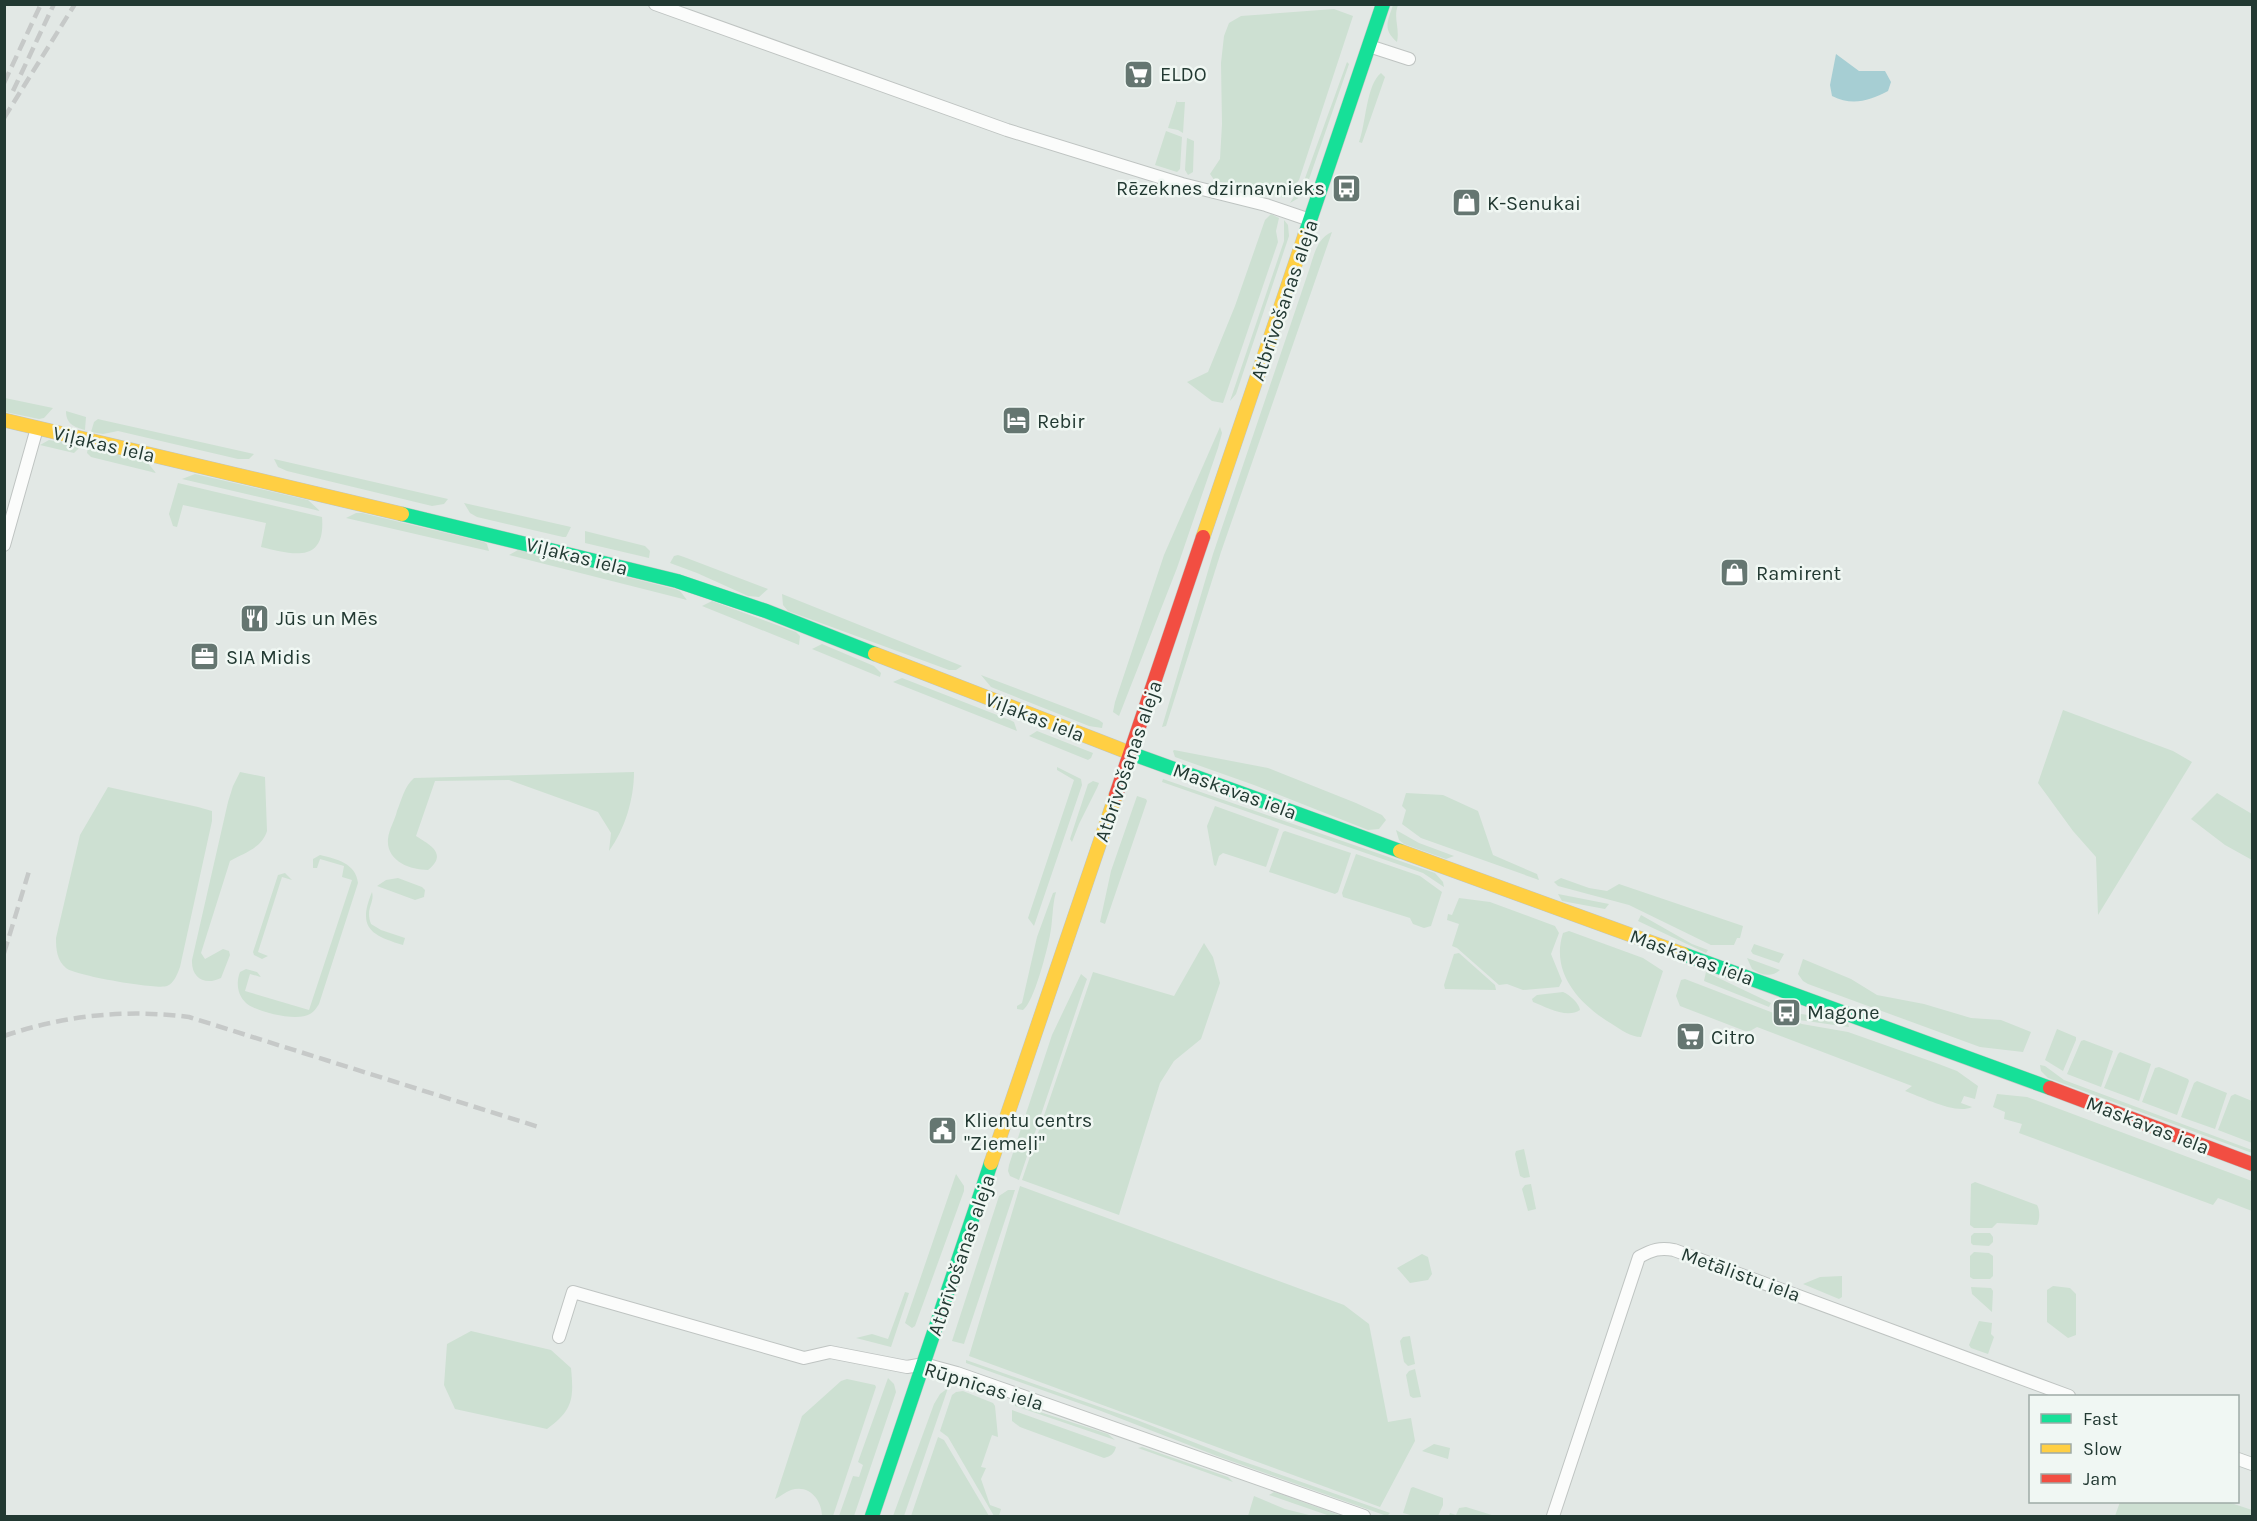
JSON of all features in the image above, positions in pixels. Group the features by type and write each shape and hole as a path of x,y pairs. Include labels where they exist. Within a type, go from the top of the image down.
{"street":[{"path":"655,4 1008,130 1182,184 1266,205 1310,220"},
{"name":"Atbrīvošanas aleja","path":"872,1516 1383,4"},
{"path":"1369,46 1409,59"},
{"name":"Viļakas iela","path":"4,420 677,581 766,611 1131,752"},
{"path":"4,545 37,428"},
{"name":"Maskavas iela","path":"1131,752 2253,1164"},
{"name":"Metālistu iela","path":"1553,1516 1639,1257 1652,1250 1662,1248 1674,1250 2066,1395"},
{"name":"Rūpnīcas iela","path":"559,1337 573,1292 804,1358 830,1352 908,1367 924,1364 957,1373 1364,1516"}],"green space":[{"path":"1393,5 1398,5 1397,42 1388,29 1388,20"},
{"path":"1334,9 1353,16 1299,180 1285,198 1215,181 1210,174 1220,159 1221,63 1224,36 1229,23 1241,16"},
{"path":"1347,62 1349,64 1306,188 1302,196 1290,203 1304,181"},
{"path":"1381,73 1385,77 1362,143 1359,142 1369,95"},
{"path":"1177,100 1177,102 1185,102 1183,133 1168,128"},
{"path":"1166,131 1182,137 1180,169 1177,172 1155,165"},
{"path":"1187,138 1194,141 1193,172 1188,175 1185,170"},
{"path":"1271,214 1279,218 1276,231 1278,242 1223,403 1212,401 1187,382 1208,372 1235,306 1265,220"},
{"path":"1284,220 1288,225 1289,236 1236,394 1230,401 1284,241"},
{"path":"1332,232 1221,552 1166,726 1162,727 1213,554 1315,253 1323,238"},
{"path":"5,398 53,408 44,418 39,419 5,412"},
{"path":"66,411 86,417 85,430 71,424 67,419"},
{"path":"98,419 254,454 249,459 238,459 118,431 103,434 91,432 94,422"},
{"path":"1220,427 1222,433 1218,448 1177,568 1119,716 1113,712 1115,702 1164,555"},
{"path":"49,440 81,446 74,453 40,445"},
{"path":"88,448 147,462 156,473 91,457 87,453"},
{"path":"274,459 448,499 444,504 432,506 287,471 278,467"},
{"path":"195,474 308,500 320,511 182,479"},
{"path":"178,483 322,517 322,532 318,543 304,553 261,547 266,523 183,505 177,527 173,526 169,514"},
{"path":"464,503 571,527 566,537 563,537 477,517 470,513"},
{"path":"356,513 484,542 489,551 346,518"},
{"path":"585,531 645,546 650,551 649,558 585,543"},
{"path":"518,550 675,589 680,591 687,600 509,555"},
{"path":"678,555 768,589 759,597 748,596 670,563 674,556"},
{"path":"782,594 962,666 956,670 949,670 788,611 783,605"},
{"path":"712,601 796,632 800,636 799,645 702,606"},
{"path":"822,644 874,666 881,673 880,677 812,649"},
{"path":"981,675 1099,720 1103,723 1102,728 1089,726 991,687"},
{"path":"902,678 1010,720 1014,722 1017,731 893,682"},
{"path":"2063,710 2173,751 2192,762 2098,915 2096,857 2073,831 2038,783"},
{"path":"1037,731 1093,753 1091,758 1088,760 1029,736"},
{"path":"1174,750 1268,768 1356,803 1382,815 1386,820 1379,829 1368,830 1175,757"},
{"path":"1057,767 1081,779 1082,785 1034,926 1028,918 1074,780 1057,770"},
{"path":"240,772 265,777 267,831 257,846 230,861 201,953 205,959 223,949 229,951 230,955 221,978 205,981 194,972 192,960 228,802"},
{"path":"634,772 628,813 609,851 611,833 598,812 509,780 435,781 416,836 431,846 437,854 437,859 428,870 400,863 388,847 390,832 402,798 414,778"},
{"path":"1163,779 1435,873 1443,882 1444,887 1423,873 1162,782"},
{"path":"1093,781 1099,783 1072,842 1070,839 1088,784"},
{"path":"108,787 212,811 212,821 180,967 173,981 167,986 132,984 72,971 61,962 58,954 56,938 80,835"},
{"path":"1406,793 1443,795 1478,811 1493,855 1537,874 1539,880 1421,838 1402,824 1406,810 1402,806"},
{"path":"2217,793 2252,814 2252,860 2225,845 2191,819"},
{"path":"1137,796 1147,801 1105,924 1100,922 1111,871"},
{"path":"1215,806 1279,829 1266,867 1223,853 1219,856 1216,866 1214,865 1207,826"},
{"path":"1396,830 1419,843 1454,856 1446,859 1404,844 1399,840"},
{"path":"1285,831 1351,853 1338,892 1335,894 1269,872"},
{"path":"1356,854 1420,876 1442,892 1431,926 1424,928 1413,924 1410,918 1343,897 1342,893"},
{"path":"320,855 339,860 349,866 358,883 319,1004 311,1013 296,1017 258,1010 246,1003 239,992 240,972 246,969 257,972 261,977 250,974 245,991 309,1010 352,880 342,877 344,866 320,859 317,868 313,868 313,859"},
{"path":"285,873 292,880 282,877 258,952 268,956 262,959 253,952 278,875"},
{"path":"398,878 422,887 425,890 424,897 415,900 377,886 386,880"},
{"path":"1561,878 1589,888 1607,891 1619,884 1743,926 1740,938 1737,938 1734,945 1711,945 1629,905 1558,886 1554,882"},
{"path":"372,892 369,910 371,924 405,938 403,945 383,938 370,928 366,914"},
{"path":"1056,892 1050,935 1040,976 1027,1005 1023,1010 1017,1009 1017,1006 1022,1003 1037,937 1053,893"},
{"path":"1558,894 1609,904 1605,909 1562,901"},
{"path":"1459,898 1490,902 1555,926 1559,933 1551,954 1562,981 1559,987 1523,990 1507,984 1499,985 1452,946 1459,924 1447,920 1448,914 1452,915"},
{"path":"1641,915 1692,944 1708,950 1706,953 1638,921"},
{"path":"1569,931 1643,958 1663,971 1641,1037 1626,1033 1600,1016 1579,997 1571,986 1564,974 1560,948 1563,933"},
{"path":"1204,943 1213,957 1220,983 1201,1039 1174,1061 1160,1083 1119,1215 1022,1180 1093,972 1174,996"},
{"path":"1754,944 1784,954 1779,963 1753,954 1751,951"},
{"path":"1459,953 1495,985 1496,990 1445,989 1444,985 1454,954"},
{"path":"1747,958 1780,970 1770,975 1759,973 1752,969"},
{"path":"1803,959 1851,979 1877,995 1924,1004 1971,1018 2001,1020 2031,1032 2023,1052 1980,1047 1808,984 1798,974"},
{"path":"1706,972 1771,1003 1769,1007 1704,981"},
{"path":"1081,974 1087,979 1019,1180 1010,1176 1009,1165 1052,1035"},
{"path":"1685,979 1802,1024 1848,1032 1957,1071 1978,1086 1975,1099 1964,1096 1961,1103 1972,1107 1957,1109 1939,1104 1905,1091 1912,1086 1757,1027 1745,1031 1680,1006 1676,996 1681,980"},
{"path":"1563,992 1574,1000 1580,1010 1563,1013 1533,1002 1532,999 1537,995"},
{"path":"1801,1014 1837,1019 1848,1023 1849,1027 1799,1020 1797,1018"},
{"path":"2057,1029 2076,1037 2063,1071 2045,1060"},
{"path":"2084,1040 2113,1051 2101,1087 2067,1074 2081,1041"},
{"path":"2120,1052 2151,1064 2139,1101 2104,1088"},
{"path":"2040,1065 2045,1066 2064,1080 2252,1150 2252,1153 2048,1078 2041,1071"},
{"path":"2159,1067 2189,1081 2177,1115 2142,1102 2155,1068"},
{"path":"2197,1081 2227,1093 2215,1129 2181,1117 2194,1083"},
{"path":"1997,1094 2027,1097 2252,1181 2252,1211 2218,1198 2213,1205 2019,1133 2022,1124 2004,1119 2005,1112 1993,1107"},
{"path":"2235,1094 2252,1101 2252,1143 2218,1130 2231,1096"},
{"path":"1524,1149 1530,1177 1524,1178 1520,1176 1515,1154 1516,1151"},
{"path":"956,1174 964,1186 964,1191 915,1326 912,1328 905,1323"},
{"path":"1975,1182 2037,1205 2039,1220 2037,1225 1997,1223 1992,1228 1974,1228 1970,1225 1971,1184"},
{"path":"1531,1184 1536,1209 1528,1211 1522,1189 1525,1185"},
{"path":"1020,1186 1344,1305 1369,1324 1388,1422 1411,1418 1415,1441 1380,1507 969,1356"},
{"path":"1008,1190 1015,1190 964,1344 952,1341 999,1196"},
{"path":"1974,1233 1990,1233 1993,1242 1989,1246 1973,1245 1971,1236"},
{"path":"1974,1252 1989,1253 1993,1256 1993,1276 1990,1279 1970,1277 1970,1256"},
{"path":"1422,1254 1428,1257 1432,1274 1428,1280 1410,1283 1397,1268"},
{"path":"1842,1276 1842,1297 1839,1299 1803,1284 1820,1277"},
{"path":"2053,1286 2070,1288 2076,1294 2076,1335 2068,1338 2047,1322 2047,1290"},
{"path":"1971,1287 1991,1288 1993,1291 1992,1312 1972,1294"},
{"path":"905,1292 909,1293 891,1347 856,1338 872,1334 888,1339"},
{"path":"1979,1321 1992,1323 1991,1334 1994,1337 1988,1354 1971,1348 1969,1345"},
{"path":"471,1331 551,1350 571,1368 572,1396 567,1410 556,1422 547,1429 455,1409 444,1385 447,1344"},
{"path":"1410,1336 1415,1364 1408,1366 1404,1362 1400,1341 1403,1337"},
{"path":"966,1360 1390,1513 1387,1516 1217,1456 1101,1411 966,1363"},
{"path":"1415,1369 1421,1397 1413,1398 1410,1396 1406,1375"},
{"path":"888,1378 894,1384 896,1392 854,1516 839,1516 853,1476 859,1477 863,1465 858,1462"},
{"path":"847,1379 876,1387 833,1516 822,1516 817,1499 809,1491 803,1489 791,1490 775,1499 802,1416 841,1381"},
{"path":"948,1388 904,1516 893,1516 934,1404 940,1394"},
{"path":"963,1391 993,1403 995,1406 998,1437 992,1435 981,1467 986,1468 981,1479 990,1505 1001,1509 999,1516 994,1516 948,1437 940,1431 952,1395"},
{"path":"1015,1404 1108,1434 1115,1440 1015,1406"},
{"path":"1012,1410 1116,1447 1112,1454 1104,1458 1020,1427 1012,1421"},
{"path":"938,1437 944,1440 989,1516 911,1516"},
{"path":"1434,1444 1450,1448 1448,1459 1422,1451"},
{"path":"1142,1447 1228,1477 1233,1482 1138,1448"},
{"path":"1413,1487 1443,1498 1443,1505 1438,1516 1414,1516 1403,1513"},
{"path":"1274,1492 1342,1516 1330,1516 1269,1495"},
{"path":"1254,1496 1285,1509 1313,1516 1248,1516"},
{"path":"2120,1503 2231,1503 2252,1510 2252,1516 2115,1516"},
{"path":"1466,1507 1495,1516 1449,1516 1450,1513 1456,1515 1459,1508"}],"water":[{"path":"1836,54 1859,71 1885,71 1891,82 1888,91 1860,101 1847,101 1832,96 1830,85"}],"railway":[{"path":"4,83 41,4"},
{"path":"13,91 54,4"},
{"path":"4,118 75,4"},
{"path":"4,953 30,868"},
{"path":"4,1036 50,1023 96,1016 142,1014 189,1017 542,1128"}],"traffic: fast":[{"path":"1305,235 1383,4"},
{"path":"402,514 677,581 766,611 875,654"},
{"path":"1130,753 1400,851"},
{"path":"1683,954 2050,1088"},
{"path":"872,1516 991,1163"}],"traffic: slow":[{"path":"1203,537 1305,235"},
{"path":"4,420 402,514"},
{"path":"875,654 1130,753"},
{"path":"991,1163 1116,795"},
{"path":"1400,851 1683,954"}],"traffic: jam":[{"path":"1116,795 1203,537"},
{"path":"2050,1088 2252,1164"}],"place":[{"name":"ELDO","path":"1139,74"},
{"name":"Rēzeknes dzirnavnieks","path":"1346,188"},
{"name":"K-Senukai","path":"1466,203"},
{"name":"Rebir","path":"1016,421"},
{"name":"Ramirent","path":"1735,573"},
{"name":"Jūs un Mēs","path":"255,618"},
{"name":"SIA Midis","path":"205,657"},
{"name":"Magone","path":"1786,1012"},
{"name":"Citro","path":"1690,1037"},
{"name":"Klientu centrs \"Ziemeļi\"","path":"943,1131"}]}
